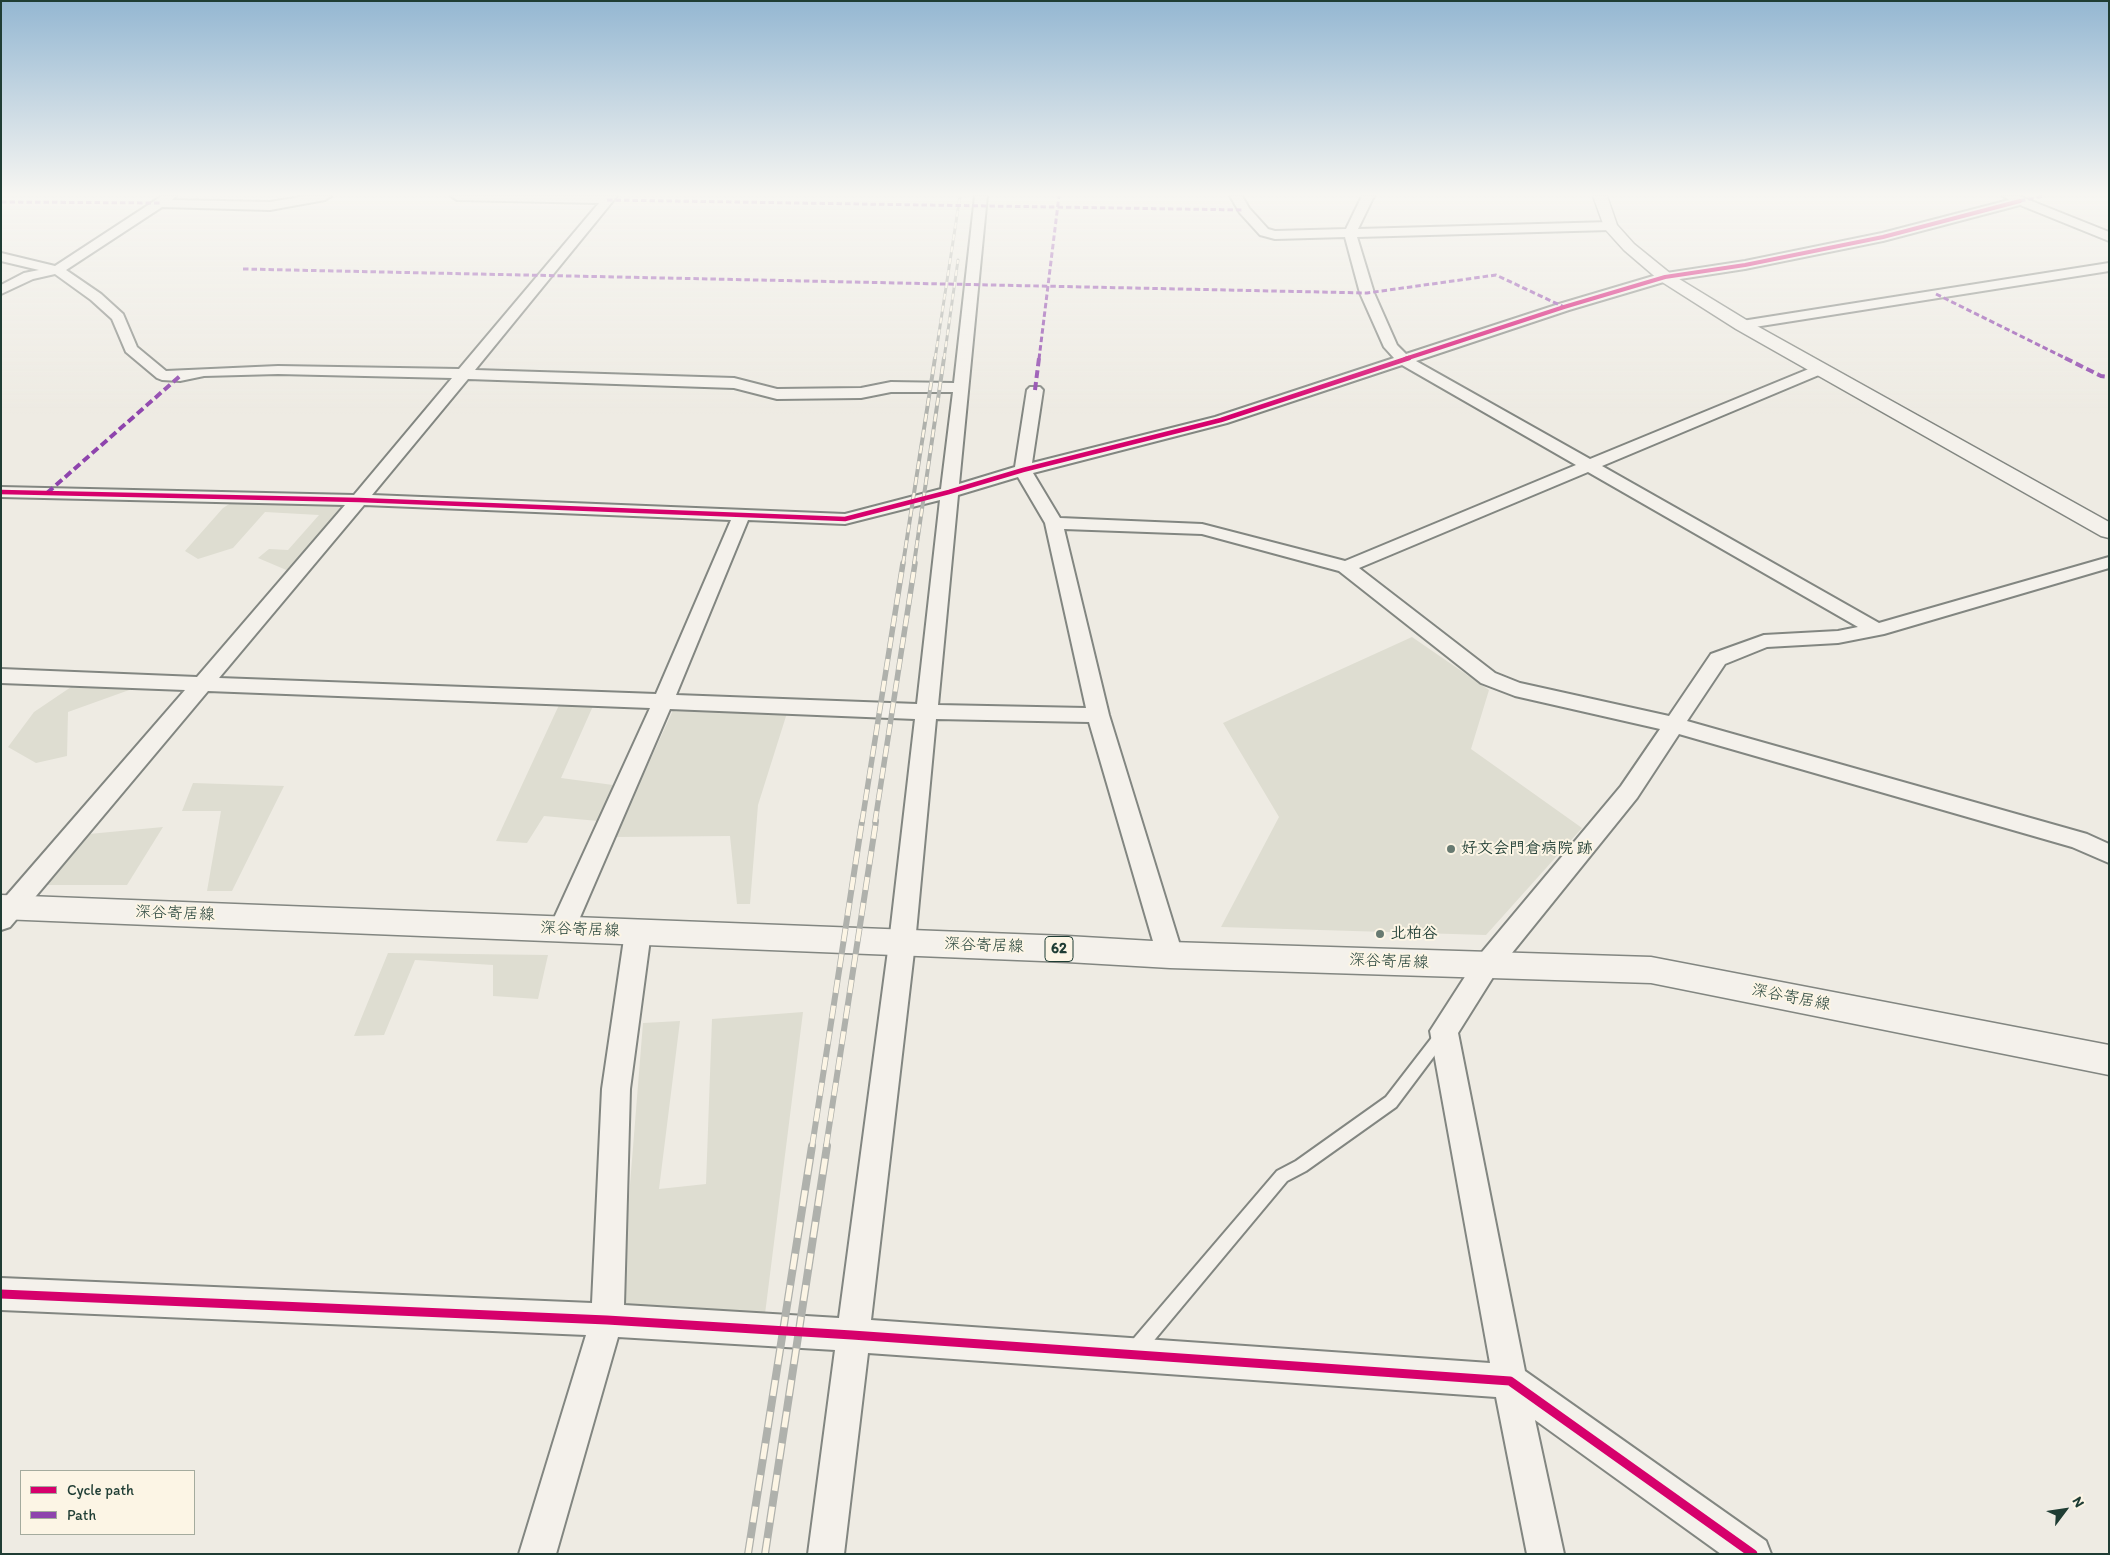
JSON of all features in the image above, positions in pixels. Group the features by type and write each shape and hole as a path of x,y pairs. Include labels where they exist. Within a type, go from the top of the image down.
{"main road":[{"path":"1655,269 1665,277 1742,325 2109,531"},
{"name":"深谷寄居線","path":"5,911 562,929 1170,955 1651,970 2109,1060"}],"street":[{"path":"52,269 57,270 96,297 118,317 132,349 162,375 180,376 204,372 278,370 734,383 777,394 861,393 891,388 960,388"},
{"path":"5,911 205,683 360,500 550,269"},
{"path":"826,1554 902,943 974,269"},
{"path":"1360,269 1367,293 1391,347 1404,360 1877,630"},
{"path":"1,492 360,500 845,519 1024,470 1220,420 1564,307 1665,277 1717,269"},
{"path":"1742,325 2099,269"},
{"path":"1,290 28,276 57,270"},
{"path":"1346,567 1821,369"},
{"path":"1035,390 1024,470 1054,523 1098,714 1170,955"},
{"path":"562,929 663,702 742,514"},
{"path":"1054,523 1202,529 1346,567 1488,678 1515,688 1674,725 2079,840 2109,854"},
{"path":"1546,1554 1510,1381 1444,1031 1486,966 1629,792 1718,659 1764,641 1838,637 1877,630 2109,562"},
{"path":"1,676 926,712 1098,714"},
{"path":"537,1554 607,1320 616,1089 638,932"},
{"path":"1,1294 607,1320 852,1335 1510,1381 1753,1554"}],"lane":[{"path":"1132,1354 1282,1176 1301,1166 1391,1102 1444,1031"}],"shaded area":[{"path":"234,501 348,504 291,572 258,558 269,549 288,550 319,515 265,512 233,548 198,559 185,551 223,508"},
{"path":"1412,637 1489,690 1471,749 1582,828 1486,935 1221,927 1279,817 1223,723"},
{"path":"71,687 132,689 68,712 67,756 36,763 8,747 34,712"},
{"path":"559,705 593,706 561,778 613,785 598,821 544,816 527,843 496,841"},
{"path":"674,708 787,713 758,805 750,904 737,904 730,836 615,837"},
{"path":"193,783 284,786 232,891 207,891 221,811 182,811"},
{"path":"163,827 127,885 43,885 89,834"},
{"path":"388,953 548,955 538,999 493,996 493,965 415,960 384,1035 354,1036"},
{"path":"803,1012 765,1314 620,1309 643,1023 680,1021 659,1189 706,1184 712,1019"}],"railway":[{"path":"935,359 949,269"},
{"path":"944,359 957,269"},
{"path":"903,564 935,358"},
{"path":"914,564 944,358"},
{"path":"862,822 903,563"},
{"path":"875,822 915,563"},
{"path":"812,1147 862,821"},
{"path":"826,1147 876,821"},
{"path":"748,1554 812,1146"},
{"path":"765,1554 827,1146"}],"marked path":[{"path":"243,269 1367,293 1496,275 1564,307"},
{"path":"1035,390 1050,269"},
{"path":"1936,294 2101,376 2109,377"},
{"path":"47,493 180,376"}],"cycle path":[{"path":"1,492 359,500 845,519 949,492 1023,470 1221,420 1564,307 1665,277 1721,269"},
{"path":"1,1294 607,1320 852,1335 1510,1381 1753,1554"}],"place":[{"name":"好文会門倉病院 跡","path":"1451,849"},
{"name":"北柏谷","path":"1380,934"}]}
